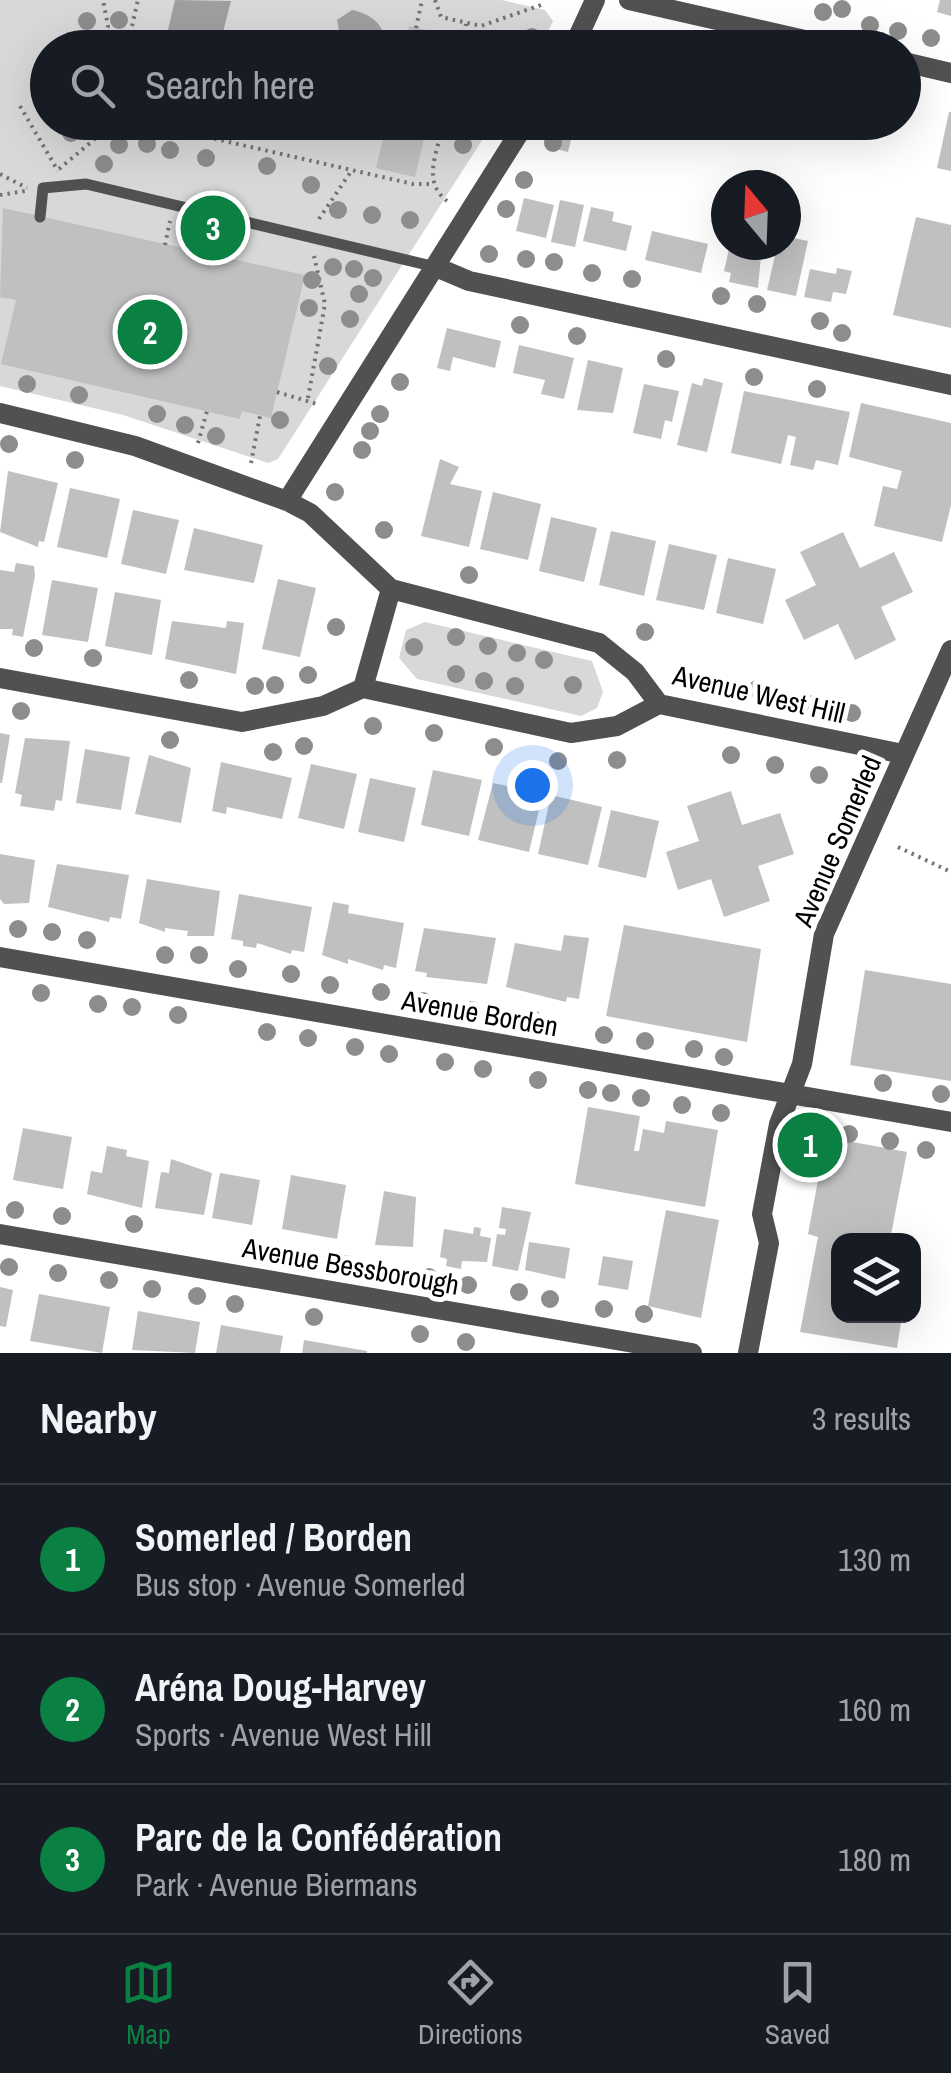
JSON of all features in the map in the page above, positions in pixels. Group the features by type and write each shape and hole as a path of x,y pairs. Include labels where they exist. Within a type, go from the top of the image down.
{"street":[{"path":"581,30 595,0"},
{"path":"629,0 761,30"},
{"path":"921,66 951,72"},
{"path":"287,501 515,140"},
{"path":"436,267 469,280 951,385"},
{"name":"Avenue West Hill","path":"0,414 150,450 287,501 310,513 391,589 599,643 634,672 659,704 903,754"},
{"path":"363,688 391,589"},
{"name":"Avenue Somerled","path":"748,1353 768,1243 762,1214 779,1124 802,1064 824,934 951,650"},
{"path":"0,678 242,722 323,706 363,688 571,733 618,726 659,704"},
{"name":"Avenue Borden","path":"0,957 951,1122"},
{"name":"Avenue Bessborough","path":"0,1234 692,1353"}],"lane":[{"path":"40,217 36,189 64,184 123,192 436,267"}],"path":[{"path":"103,0 106,30"},
{"path":"131,30 138,0"},
{"path":"416,28 422,0"},
{"path":"436,0 440,16 486,25 541,4"},
{"path":"464,30 466,24"},
{"path":"20,106 30,123"},
{"path":"40,140 64,184"},
{"path":"0,195 36,189 94,140"},
{"path":"220,140 413,184 432,184 447,200"},
{"path":"432,184 441,140"},
{"path":"319,219 352,170"},
{"path":"0,174 36,189"},
{"path":"165,245 167,233"},
{"path":"308,398 325,304 325,288 312,251"},
{"path":"277,392 308,398 317,404"},
{"path":"198,443 208,411"},
{"path":"251,463 260,416"},
{"path":"898,847 951,872"}],"shaded area":[{"path":"0,0 502,0 545,10 553,21 549,30 30,30 30,140 482,140 278,459 268,463 123,415 0,386"},
{"path":"175,0 231,1 224,30 168,30"},
{"path":"352,10 377,22 381,30 339,30 337,20"},
{"path":"425,622 592,661 603,692 597,708 581,716 417,679 399,658 406,630"}],"building":[{"path":"940,0 951,0 951,16 937,12"},
{"path":"951,112 951,171 937,168"},
{"path":"383,140 424,140 415,177 376,168"},
{"path":"559,140 571,140 568,152 557,149"},
{"path":"524,198 554,205 546,238 516,231"},
{"path":"560,200 584,205 575,247 551,242"},
{"path":"591,207 614,212 612,221 632,226 626,251 583,241"},
{"path":"3,208 305,275 271,418 242,411 240,419 1,364 16,300 0,297"},
{"path":"916,217 951,225 951,328 893,315"},
{"path":"652,231 708,244 701,273 645,260"},
{"path":"801,240 808,241 796,296 767,290 774,260 801,260"},
{"path":"727,260 761,260 758,288 729,282 731,273 724,271"},
{"path":"837,268 852,271 846,294 833,292 831,302 804,297 810,269 836,274"},
{"path":"447,328 501,341 495,368 453,357 450,371 437,368"},
{"path":"519,345 574,358 564,399 541,394 545,380 513,373"},
{"path":"588,360 623,368 613,413 577,410"},
{"path":"704,378 723,383 707,452 677,445 692,383 702,386"},
{"path":"644,384 679,391 672,422 665,420 661,439 633,433"},
{"path":"744,391 850,412 838,465 816,460 813,470 790,465 796,437 788,435 781,464 731,453"},
{"path":"861,403 951,423 951,505 942,542 874,526 883,486 897,489 902,471 849,457"},
{"path":"440,459 459,467 450,484 482,491 469,547 421,536"},
{"path":"8,471 58,483 44,542 39,541 38,547 0,532"},
{"path":"70,488 120,499 107,558 57,547"},
{"path":"493,492 541,504 528,560 480,549"},
{"path":"133,510 179,520 166,574 121,564"},
{"path":"551,517 597,528 584,582 539,571"},
{"path":"194,528 263,545 254,583 184,570"},
{"path":"611,531 656,541 644,596 599,585"},
{"path":"843,532 860,568 894,552 913,592 881,607 896,640 855,660 838,624 804,640 785,600 816,585 800,552"},
{"path":"669,544 717,555 704,610 656,600"},
{"path":"728,558 776,569 763,624 716,613"},
{"path":"16,563 34,566 35,576 23,637 12,635 13,629 0,629 0,570 14,572"},
{"path":"278,579 316,588 300,657 262,649"},
{"path":"52,580 98,588 88,642 42,635"},
{"path":"115,592 161,600 152,655 105,646"},
{"path":"172,621 226,628 227,621 244,623 236,674 165,659"},
{"path":"0,733 10,735 2,783 0,783"},
{"path":"25,738 70,741 62,801 56,800 54,811 20,806 22,795 15,793"},
{"path":"85,749 130,757 121,810 76,803"},
{"path":"149,755 191,768 181,823 135,814"},
{"path":"221,762 292,778 282,819 227,807 226,814 212,811"},
{"path":"311,764 357,774 344,829 298,818"},
{"path":"433,770 482,780 469,836 421,825"},
{"path":"370,778 416,788 404,842 358,832"},
{"path":"493,783 543,793 529,852 478,840"},
{"path":"731,791 742,825 780,813 794,854 758,866 770,901 724,917 711,879 678,890 666,852 699,841 687,806"},
{"path":"551,795 602,807 588,865 538,854"},
{"path":"611,810 659,821 646,878 598,867"},
{"path":"0,854 35,860 29,903 4,904 0,899"},
{"path":"57,864 129,875 121,919 110,917 109,922 48,907"},
{"path":"147,879 220,891 214,936 187,936 188,931 165,928 165,932 139,923"},
{"path":"239,894 312,907 304,952 292,950 291,954 257,943 256,948 243,946 243,941 231,939"},
{"path":"333,902 349,905 348,913 404,923 396,968 384,965 383,970 348,959 348,964 322,955"},
{"path":"624,925 761,949 747,1042 606,1016"},
{"path":"424,928 496,938 487,984 426,977 427,973 415,971"},
{"path":"564,935 589,938 579,999 567,997 566,1002 506,987 515,943 561,951"},
{"path":"865,970 951,984 951,1081 850,1065"},
{"path":"588,1107 640,1116 634,1151 639,1151 643,1129 664,1133 666,1121 718,1130 705,1207 575,1184"},
{"path":"23,1128 72,1137 63,1189 13,1180"},
{"path":"826,1137 907,1152 891,1233 831,1233 831,1323 901,1323 897,1348 800,1332 818,1237 808,1234"},
{"path":"107,1146 127,1150 126,1156 149,1161 142,1208 87,1194 91,1171 102,1173"},
{"path":"171,1159 212,1173 204,1215 155,1208 161,1172 169,1173"},
{"path":"220,1173 260,1180 252,1225 212,1218"},
{"path":"291,1175 346,1185 337,1239 282,1229"},
{"path":"384,1191 416,1197 413,1247 375,1245"},
{"path":"502,1207 531,1212 518,1271 492,1266 497,1234 505,1235 506,1229 499,1228"},
{"path":"666,1210 719,1220 701,1318 648,1306"},
{"path":"474,1227 481,1228 480,1236 491,1238 487,1262 462,1261 461,1269 446,1266 447,1259 440,1257 444,1229 473,1234"},
{"path":"529,1242 570,1248 565,1279 525,1270"},
{"path":"603,1256 633,1261 628,1290 598,1285"},
{"path":"0,1287 13,1290 6,1327 0,1326"},
{"path":"39,1294 110,1307 102,1353 30,1341"},
{"path":"138,1311 200,1322 195,1353 132,1350"},
{"path":"221,1325 283,1336 280,1353 216,1353"},
{"path":"304,1340 367,1351 367,1353 302,1353"}],"place":[{"name":"Parc de la Confédération","path":"213,228"},
{"name":"Aréna Doug-Harvey","path":"150,332"},
{"name":"Somerled / Borden","path":"810,1145"}]}
